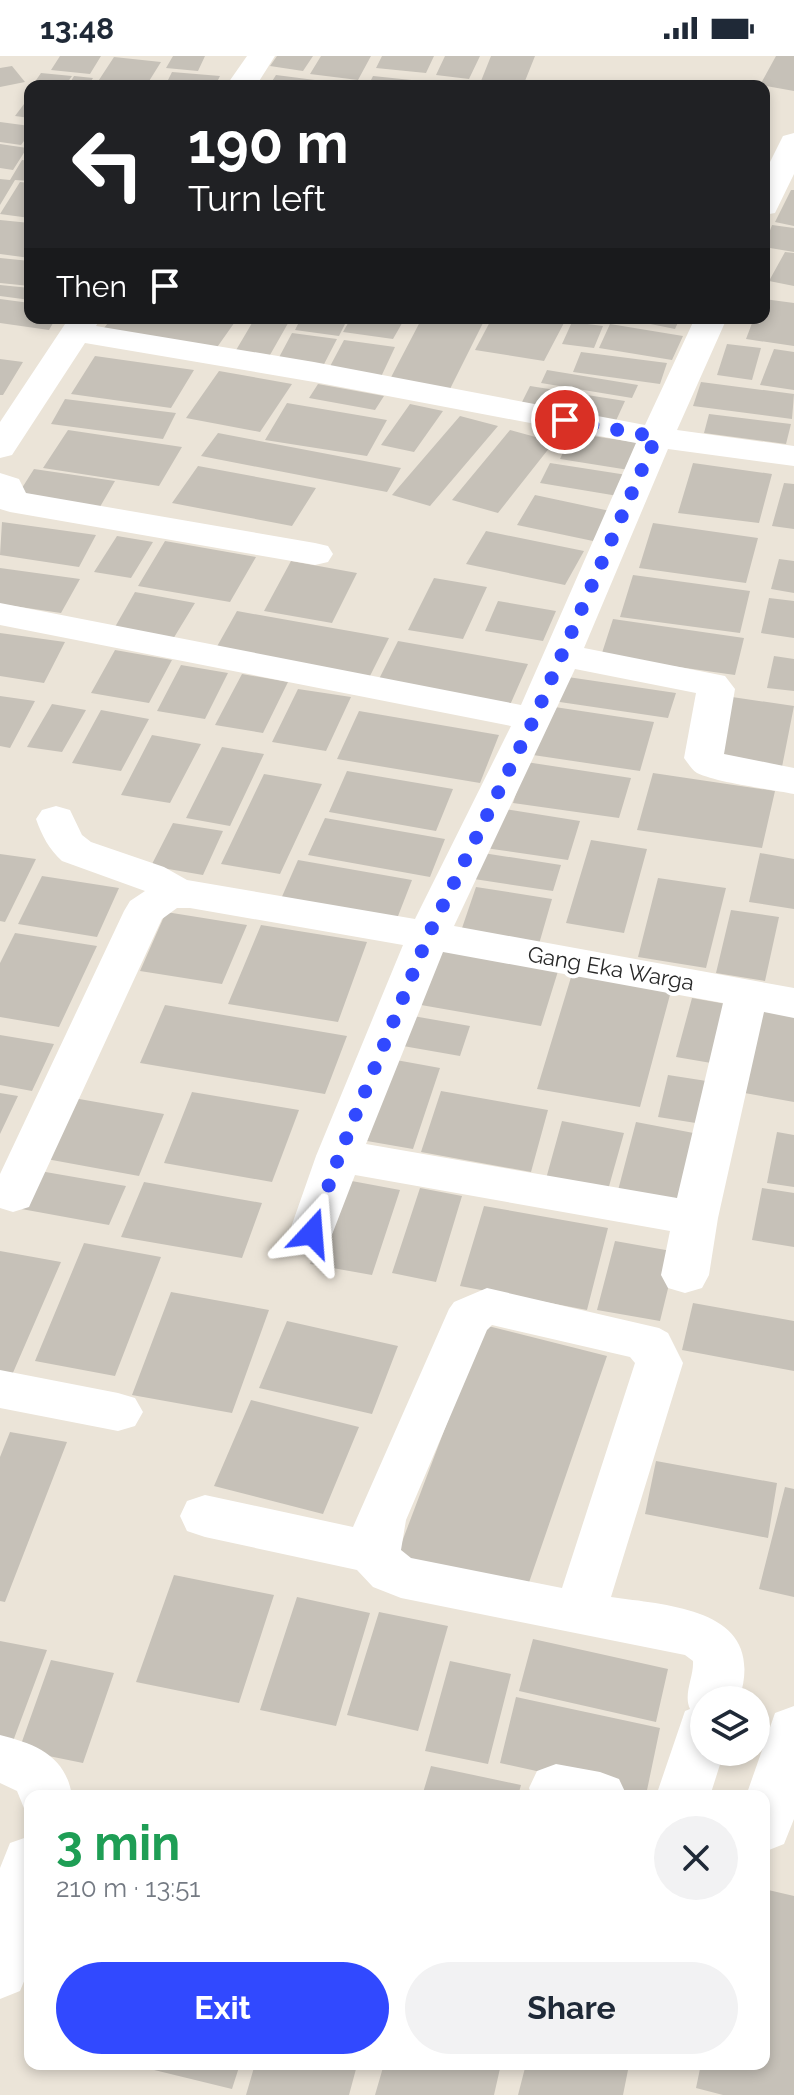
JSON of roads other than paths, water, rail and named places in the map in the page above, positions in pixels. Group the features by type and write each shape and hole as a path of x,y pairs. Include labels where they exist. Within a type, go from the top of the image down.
{"street":[{"path":"245,80 261,56"},
{"path":"778,189 794,142"},
{"path":"312,1233 339,1156 428,936 534,719 708,324"},
{"path":"0,448 80,325 656,437 794,456"},
{"path":"0,484 7,486 10,501 315,554"},
{"path":"0,614 534,719"},
{"path":"561,655 712,684 716,689 704,758 711,764 794,781"},
{"name":"Gang Eka Warga","path":"56,819 67,843 88,857 163,881 176,893 794,1003"},
{"path":"13,1195 145,911 154,901 176,893"},
{"path":"685,1275 695,1218 747,993"},
{"path":"339,1156 695,1218"},
{"path":"580,1614 659,1363 651,1346 642,1341 487,1306 471,1315 381,1520 373,1552 379,1564 401,1577 580,1614 682,1632 704,1639 714,1648 721,1671 716,1686"},
{"path":"0,1389 118,1412"},
{"path":"205,1516 373,1552"},
{"path":"770,1809 794,1729"},
{"path":"0,1759 30,1768 40,1777 43,1790"},
{"path":"685,1790 692,1766"},
{"path":"770,1831 794,1839"},
{"path":"0,1972 24,1883"}]}
